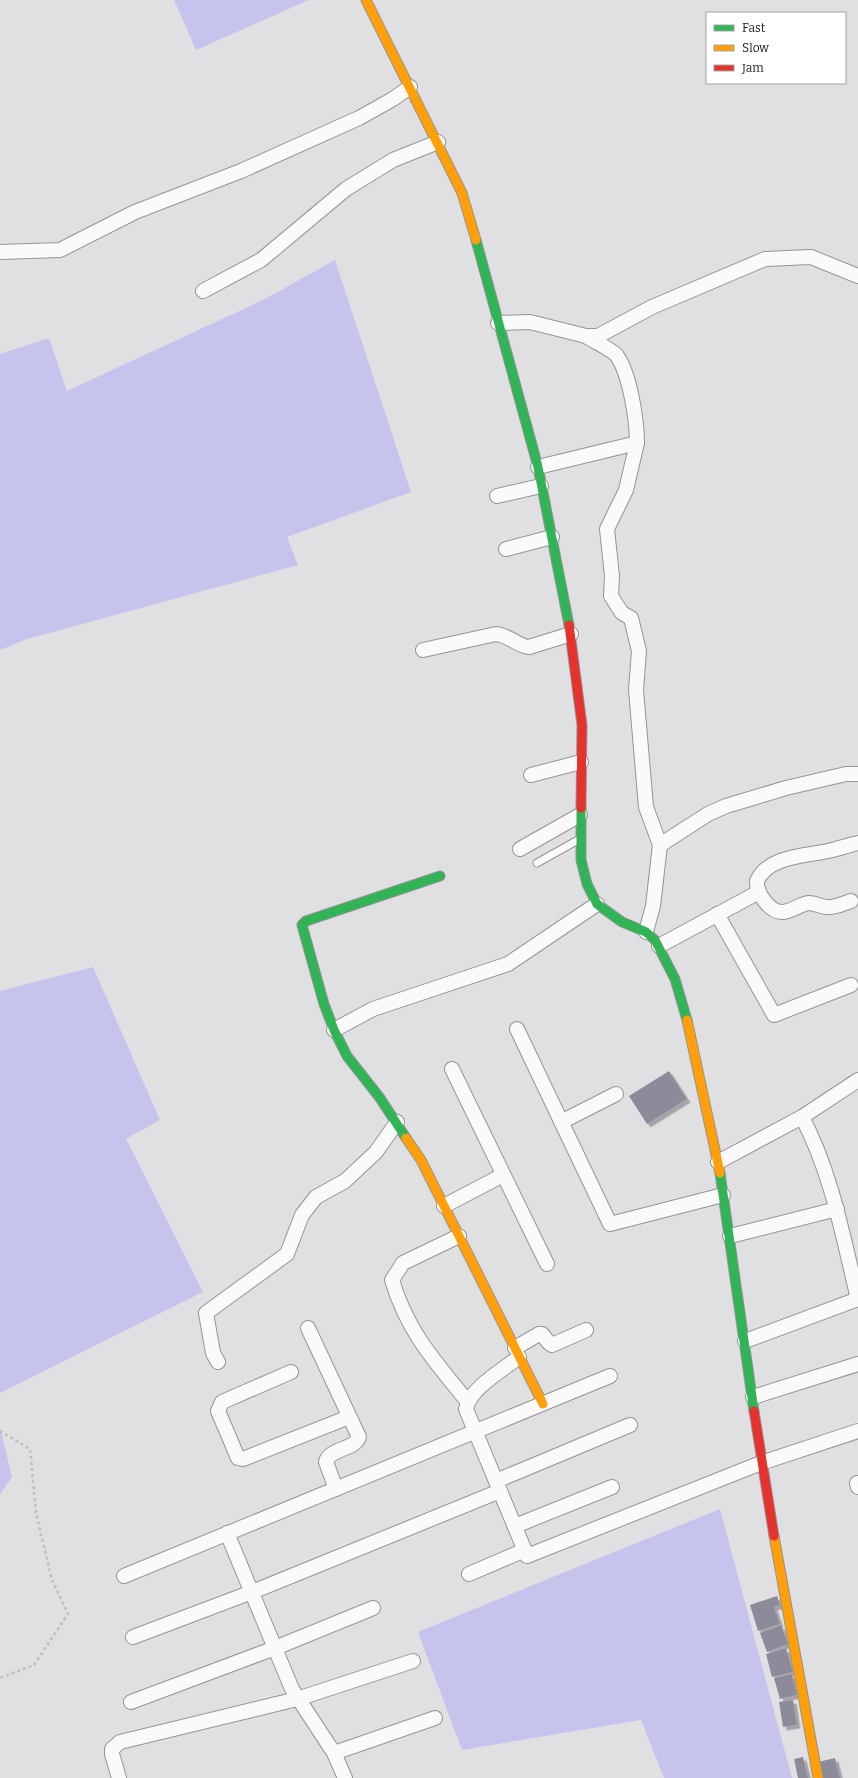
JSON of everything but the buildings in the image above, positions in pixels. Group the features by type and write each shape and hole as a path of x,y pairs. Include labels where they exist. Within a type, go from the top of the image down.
{"street":[{"path":"366,0 438,142 462,193 479,249 538,466 571,634 581,708 580,840 583,872 597,904 612,916 646,932 659,946 683,1002 718,1162 730,1236 761,1463 818,1778"},
{"path":"0,252 60,250 135,212 241,171 359,118 393,99 410,87"},
{"path":"203,291 261,260 346,189 392,160 438,142"},
{"path":"498,323 530,322 586,336 598,336 652,307 765,259 811,257 858,276"},
{"path":"586,336 617,355 627,379 637,429 637,443 626,490 607,529 612,576 610,596 622,613 631,618 639,650 636,690 646,807 660,845 653,906 646,932"},
{"path":"538,466 637,443"},
{"path":"496,496 541,486"},
{"path":"506,549 552,537"},
{"path":"422,650 496,634 505,635 523,647 529,647 571,634"},
{"path":"531,775 581,762"},
{"path":"660,845 703,816 726,806 794,786 846,774 858,774"},
{"path":"520,849 580,815"},
{"path":"851,901 834,907 810,903 782,912 772,908 758,892 757,881 766,868 796,856 828,851 858,843"},
{"path":"440,876 303,923 302,925 312,966 334,1030 351,1061 397,1122 421,1160 542,1404"},
{"path":"659,946 758,892"},
{"path":"334,1030 373,1009 508,964 597,904"},
{"path":"717,914 774,1016 851,985"},
{"path":"516,1030 610,1224 723,1195"},
{"path":"452,1069 547,1264"},
{"path":"718,1162 802,1117 858,1080"},
{"path":"561,1122 616,1094"},
{"path":"745,1341 858,1299 837,1209 817,1146 802,1117"},
{"path":"218,1362 213,1353 206,1313 287,1254 302,1215 316,1197 345,1181 376,1152 397,1122"},
{"path":"444,1206 503,1175"},
{"path":"730,1236 837,1209"},
{"path":"459,1236 403,1263 392,1280 398,1301 422,1346 468,1402"},
{"path":"308,1328 359,1437 358,1440 330,1455 326,1462 336,1489"},
{"path":"586,1330 552,1345 542,1334 539,1334 474,1392 468,1402 468,1415 527,1556 659,1502 761,1463 858,1431"},
{"path":"753,1397 858,1364"},
{"path":"291,1372 222,1402 219,1406 218,1411 238,1458 243,1459 349,1417"},
{"path":"124,1576 610,1376"},
{"path":"132,1637 252,1592 498,1486 630,1425"},
{"path":"515,1526 612,1486"},
{"path":"227,1533 297,1699 334,1753 345,1778"},
{"path":"469,1574 525,1550"},
{"path":"131,1702 275,1648 372,1608"},
{"path":"119,1778 112,1749 120,1742 297,1699 413,1661"},
{"path":"334,1753 435,1718"}],"lane":[{"path":"537,863 580,840"}],"path":[{"path":"0,1431 30,1449 36,1513 52,1580 68,1614 34,1665 0,1678"}],"shaded area":[{"path":"174,0 309,0 196,50"},
{"path":"335,260 411,492 287,537 298,565 27,639 0,650 0,354 49,338 67,391 265,299"},
{"path":"93,967 160,1120 126,1139 203,1292 0,1393 0,991"},
{"path":"0,1427 12,1477 0,1494"},
{"path":"720,1509 792,1778 664,1778 641,1720 462,1750 418,1632"}],"traffic: fast":[{"path":"476,240 538,467 569,625"},
{"path":"581,808 581,860 587,884 597,904 622,922 646,932 655,940 675,979 687,1020"},
{"path":"406,1138 380,1098 347,1056 334,1030 324,1004 302,925 306,921 440,876"},
{"path":"720,1173 754,1411"}],"traffic: slow":[{"path":"366,0 462,193 476,240"},
{"path":"687,1020 720,1173"},
{"path":"406,1138 421,1160 543,1404"},
{"path":"774,1536 818,1778"}],"traffic: jam":[{"path":"569,625 582,725 581,808"},
{"path":"754,1411 774,1536"}]}
